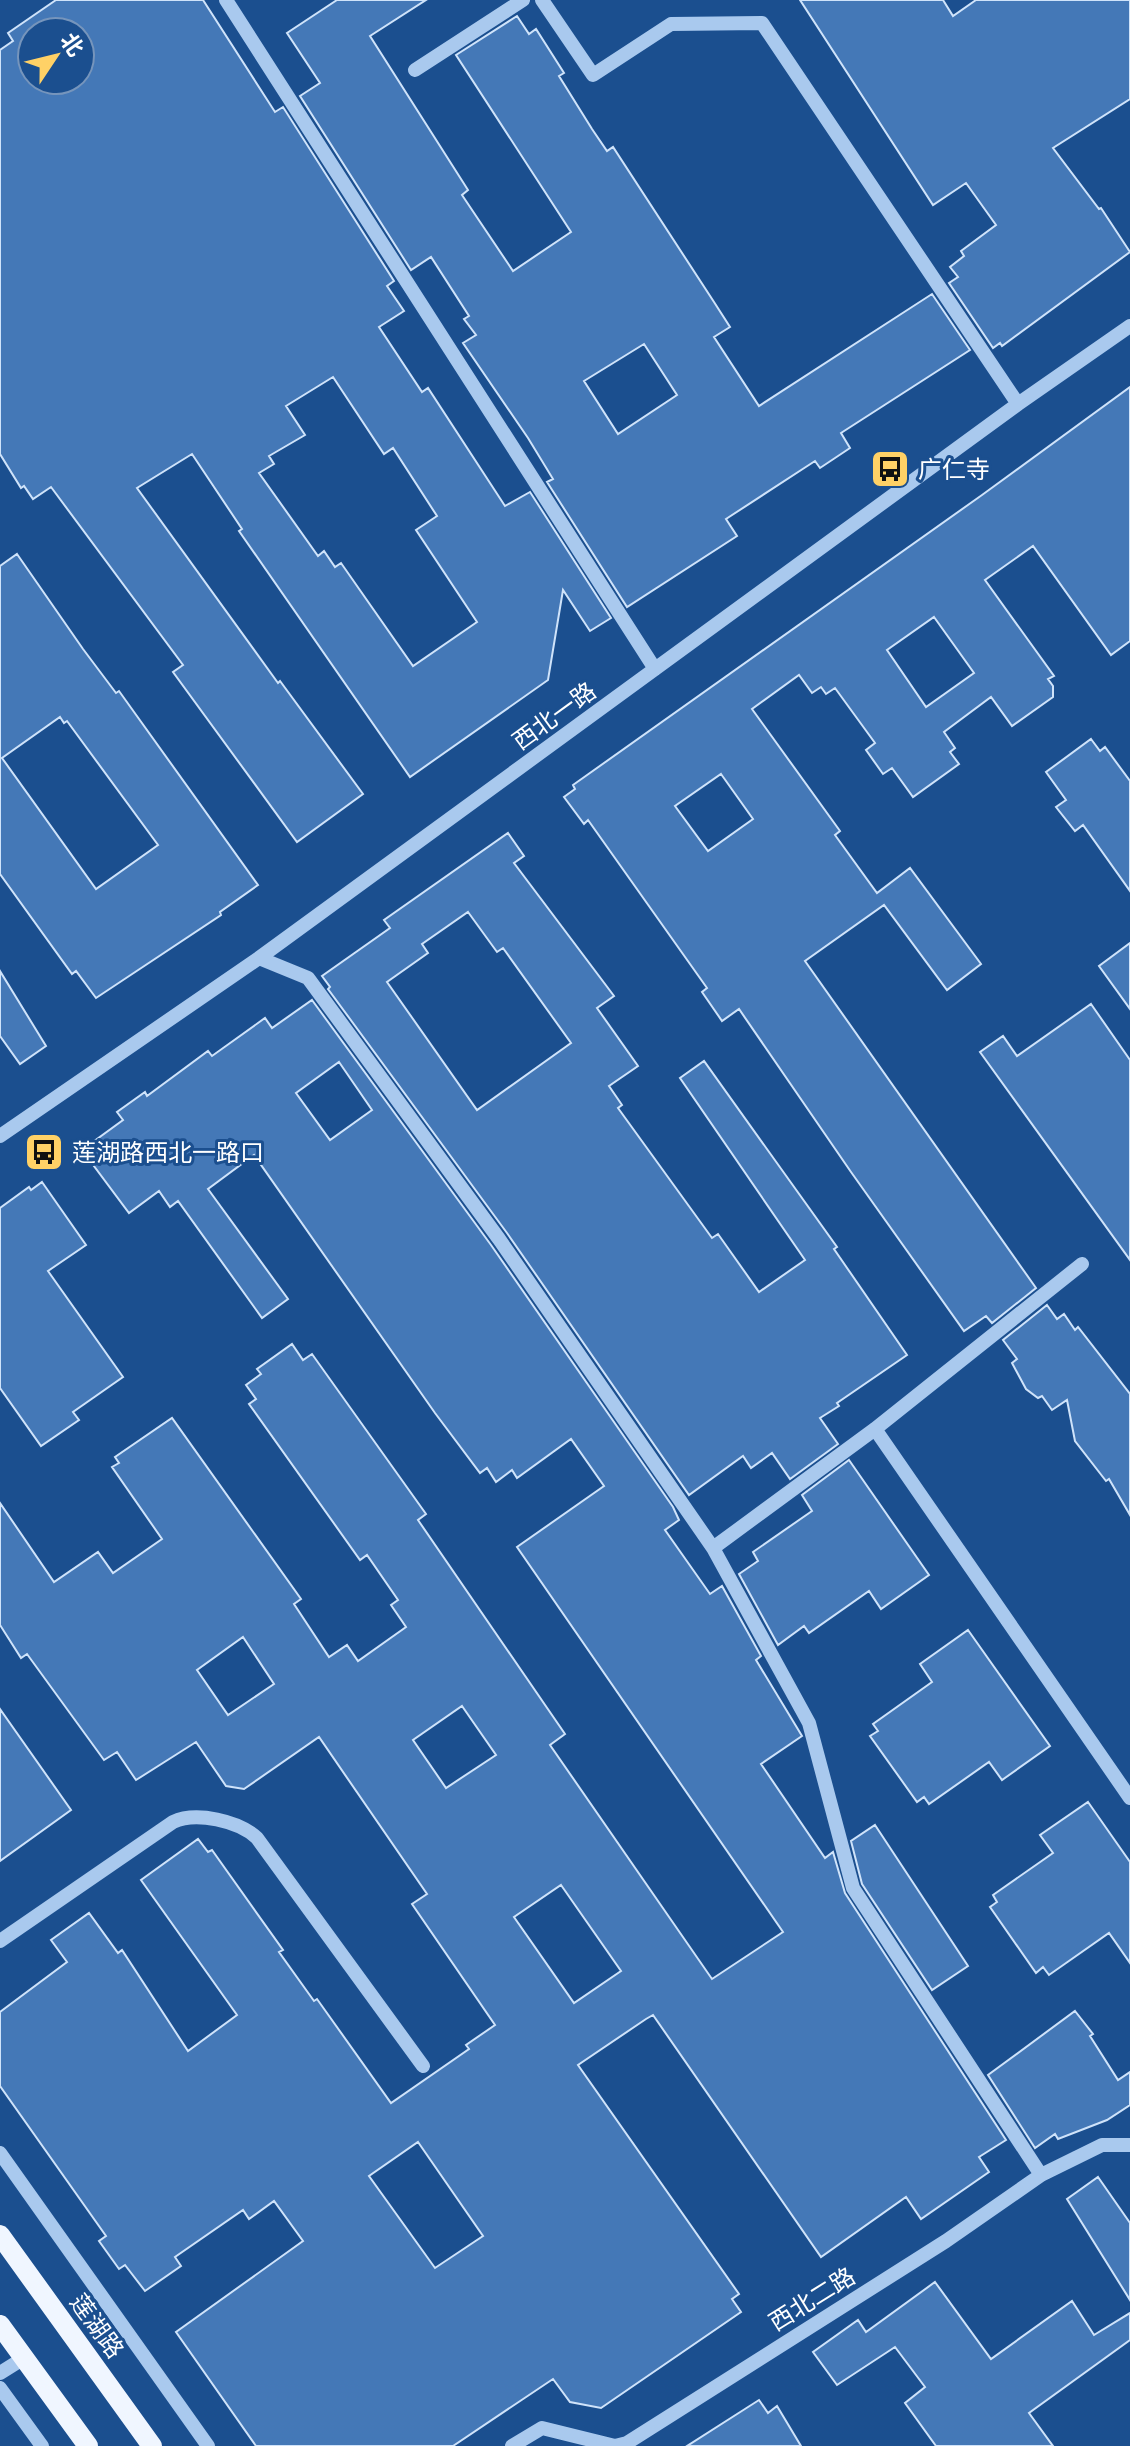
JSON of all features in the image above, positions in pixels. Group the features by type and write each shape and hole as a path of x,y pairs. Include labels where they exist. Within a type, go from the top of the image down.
{"main road":[{"name":"莲湖路","path":"0,2235 152,2446"},
{"path":"0,2325 88,2446"}],"street":[{"path":"226,0 655,669"},
{"path":"415,70 523,0"},
{"path":"542,0 593,75 671,24 762,23 1018,404"},
{"name":"西北一路","path":"0,1136 259,958 1018,404 1130,326"},
{"path":"259,958 308,978 499,1239 713,1548 809,1723 853,1888 1041,2175"},
{"path":"713,1548 875,1429 1082,1264"},
{"path":"875,1429 1130,1798"},
{"path":"0,1941 173,1822 184,1817 204,1816 248,1830 257,1838 423,2066"},
{"name":"西北二路","path":"512,2446 542,2428 615,2446 627,2443 946,2241 1041,2175 1102,2145 1130,2145"},
{"path":"0,2153 208,2446"},
{"path":"0,2373 24,2358"},
{"path":"0,2388 42,2446"}],"building":[{"path":"56,0 203,0 275,112 283,107 394,281 387,286 404,311 379,327 422,392 428,388 505,506 530,492 611,618 590,631 563,590 548,680 410,777 239,531 242,529 192,454 137,488 278,683 280,681 363,794 297,842 173,672 183,665 51,487 33,499 24,486 21,488 0,454 0,50 13,41 8,33 16,28 16,96 96,96 96,16 33,16","holes":["333,377 384,454 393,448 437,516 416,530 477,622 413,666 341,563 335,567 324,551 318,556 259,473 274,464 269,456 305,435 286,406"]},
{"path":"337,0 426,0 370,36 468,190 462,195 513,271 571,232 456,55 517,16 529,34 536,29 564,73 559,76 592,129 607,151 613,147 730,327 714,337 759,406 932,294 970,350 841,433 850,448 820,468 815,461 726,519 737,536 627,607 547,482 553,479 528,438 463,343 476,335 464,319 469,316 431,257 411,270 300,96 320,83 287,33","holes":["644,344 677,395 618,434 584,381"]},
{"path":"800,0 943,0 953,16 976,0 1130,0 1130,99 1053,148 1101,208 1130,252 1002,346 1000,343 993,348 949,283 958,277 950,267 964,256 961,251 996,225 966,183 933,205"},
{"path":"1130,387 1130,641 1111,655 1033,546 985,580 1054,676 1048,679 1053,686 1053,697 1012,726 991,697 944,732 955,748 950,752 959,764 913,797 892,768 883,774 866,750 875,743 835,688 826,694 821,687 812,693 799,675 752,709 840,831 835,835 877,893 910,868 981,964 947,990 884,905 805,961 1036,1288 992,1323 986,1316 964,1331 739,1009 722,1021 702,992 707,988 588,820 584,824 564,797 575,789 573,785","holes":["934,617 974,673 926,707 887,650","721,774 753,819 708,851 675,806"]},
{"path":"17,554 83,649 116,693 119,691 258,885 220,912 221,915 96,998 76,971 72,974 0,874 0,566","holes":["60,717 64,723 67,721 158,845 96,889 2,758"]},
{"path":"1091,739 1100,751 1105,747 1130,781 1130,891 1083,825 1075,831 1056,807 1066,800 1046,772"},
{"path":"508,833 524,856 514,863 614,996 597,1008 638,1066 609,1086 622,1105 618,1108 712,1238 718,1234 759,1292 805,1260 680,1078 704,1061 837,1247 834,1249 907,1355 820,1418 838,1444 790,1479 772,1453 751,1468 743,1456 689,1495 507,1233 328,989 330,987 322,976 390,928 384,920","holes":["468,912 497,952 503,948 571,1043 477,1110 387,982 428,953 422,944"]},
{"path":"1130,943 1130,1009 1099,966"},
{"path":"0,971 46,1046 20,1064 0,1036"},
{"path":"312,1000 491,1245 673,1507 679,1520 665,1530 710,1594 722,1586 761,1656 756,1660 802,1736 761,1764 825,1858 833,1852 845,1893 1006,2140 979,2157 989,2172 921,2219 906,2197 821,2257 653,2015 578,2065 739,2294 732,2299 741,2312 601,2408 570,2402 553,2379 453,2446 256,2446 176,2332 303,2241 274,2201 249,2219 243,2210 175,2257 181,2266 145,2291 125,2265 119,2269 99,2241 106,2236 0,2086 0,2012 67,1962 51,1940 89,1913 118,1953 122,1950 188,2051 237,2015 141,1880 198,1839 208,1852 212,1850 283,1950 279,1952 314,2001 317,1999 391,2103 469,2049 466,2045 495,2025 412,1904 427,1894 319,1737 244,1789 226,1786 196,1742 136,1780 117,1752 104,1760 27,1654 21,1658 0,1625 0,1503 54,1582 98,1552 113,1573 162,1539 112,1467 119,1463 115,1457 172,1418 301,1599 294,1604 329,1657 347,1645 358,1661 406,1627 391,1605 398,1600 367,1555 360,1560 249,1404 256,1399 246,1385 261,1374 257,1369 292,1344 303,1360 312,1354 426,1514 418,1520 565,1734 550,1745 712,1979 783,1932 517,1547 604,1486 571,1439 517,1478 512,1470 496,1482 487,1468 480,1473 254,1155 208,1189 288,1299 262,1318 178,1201 170,1207 159,1191 129,1213 82,1150 123,1120 117,1112 145,1092 147,1096 208,1051 212,1056 265,1018 272,1028","holes":["339,1062 372,1110 330,1140 296,1093","243,1637 274,1684 228,1715 197,1670","462,1706 496,1755 446,1788 413,1740","561,1885 621,1971 574,2003 514,1917","418,2142 483,2236 435,2268 369,2176"]},
{"path":"1091,1004 1130,1060 1130,1260 980,1052 1003,1036 1017,1056"},
{"path":"42,1182 86,1245 48,1271 123,1377 73,1412 79,1420 41,1446 0,1388 0,1208 29,1187 31,1190"},
{"path":"1047,1305 1057,1319 1064,1314 1075,1330 1078,1327 1130,1394 1130,1515 1109,1479 1106,1481 1075,1441 1067,1400 1052,1410 1042,1396 1038,1398 1026,1389 1012,1363 1017,1359 1003,1340"},
{"path":"849,1460 929,1575 881,1609 869,1591 809,1633 804,1626 778,1645 739,1574 758,1561 753,1552 812,1511 802,1495"},
{"path":"968,1630 1050,1746 1002,1780 989,1762 929,1804 924,1797 917,1802 870,1736 878,1731 873,1724 932,1682 920,1664"},
{"path":"0,1709 71,1810 0,1861"},
{"path":"1088,1802 1130,1862 1130,1963 1109,1933 1049,1975 1043,1967 1036,1973 990,1907 997,1902 993,1895 1053,1853 1040,1835"},
{"path":"875,1825 968,1966 932,1990 862,1884 851,1841"},
{"path":"1075,2011 1093,2034 1090,2036 1118,2080 1130,2072 1130,2105 1107,2120 1058,2139 1055,2134 1035,2148 988,2075"},
{"path":"1098,2177 1130,2223 1130,2300 1067,2199"},
{"path":"935,2282 991,2359 1072,2301 1094,2335 1130,2313 1130,2340 1029,2413 1053,2446 936,2446 905,2403 925,2387 895,2347 837,2385 813,2352 858,2320 866,2332"},
{"path":"759,2400 768,2413 777,2406 801,2446 687,2446"}],"place":[{"name":"广仁寺","path":"890,469"},
{"name":"莲湖路西北一路口","path":"44,1152"}]}
